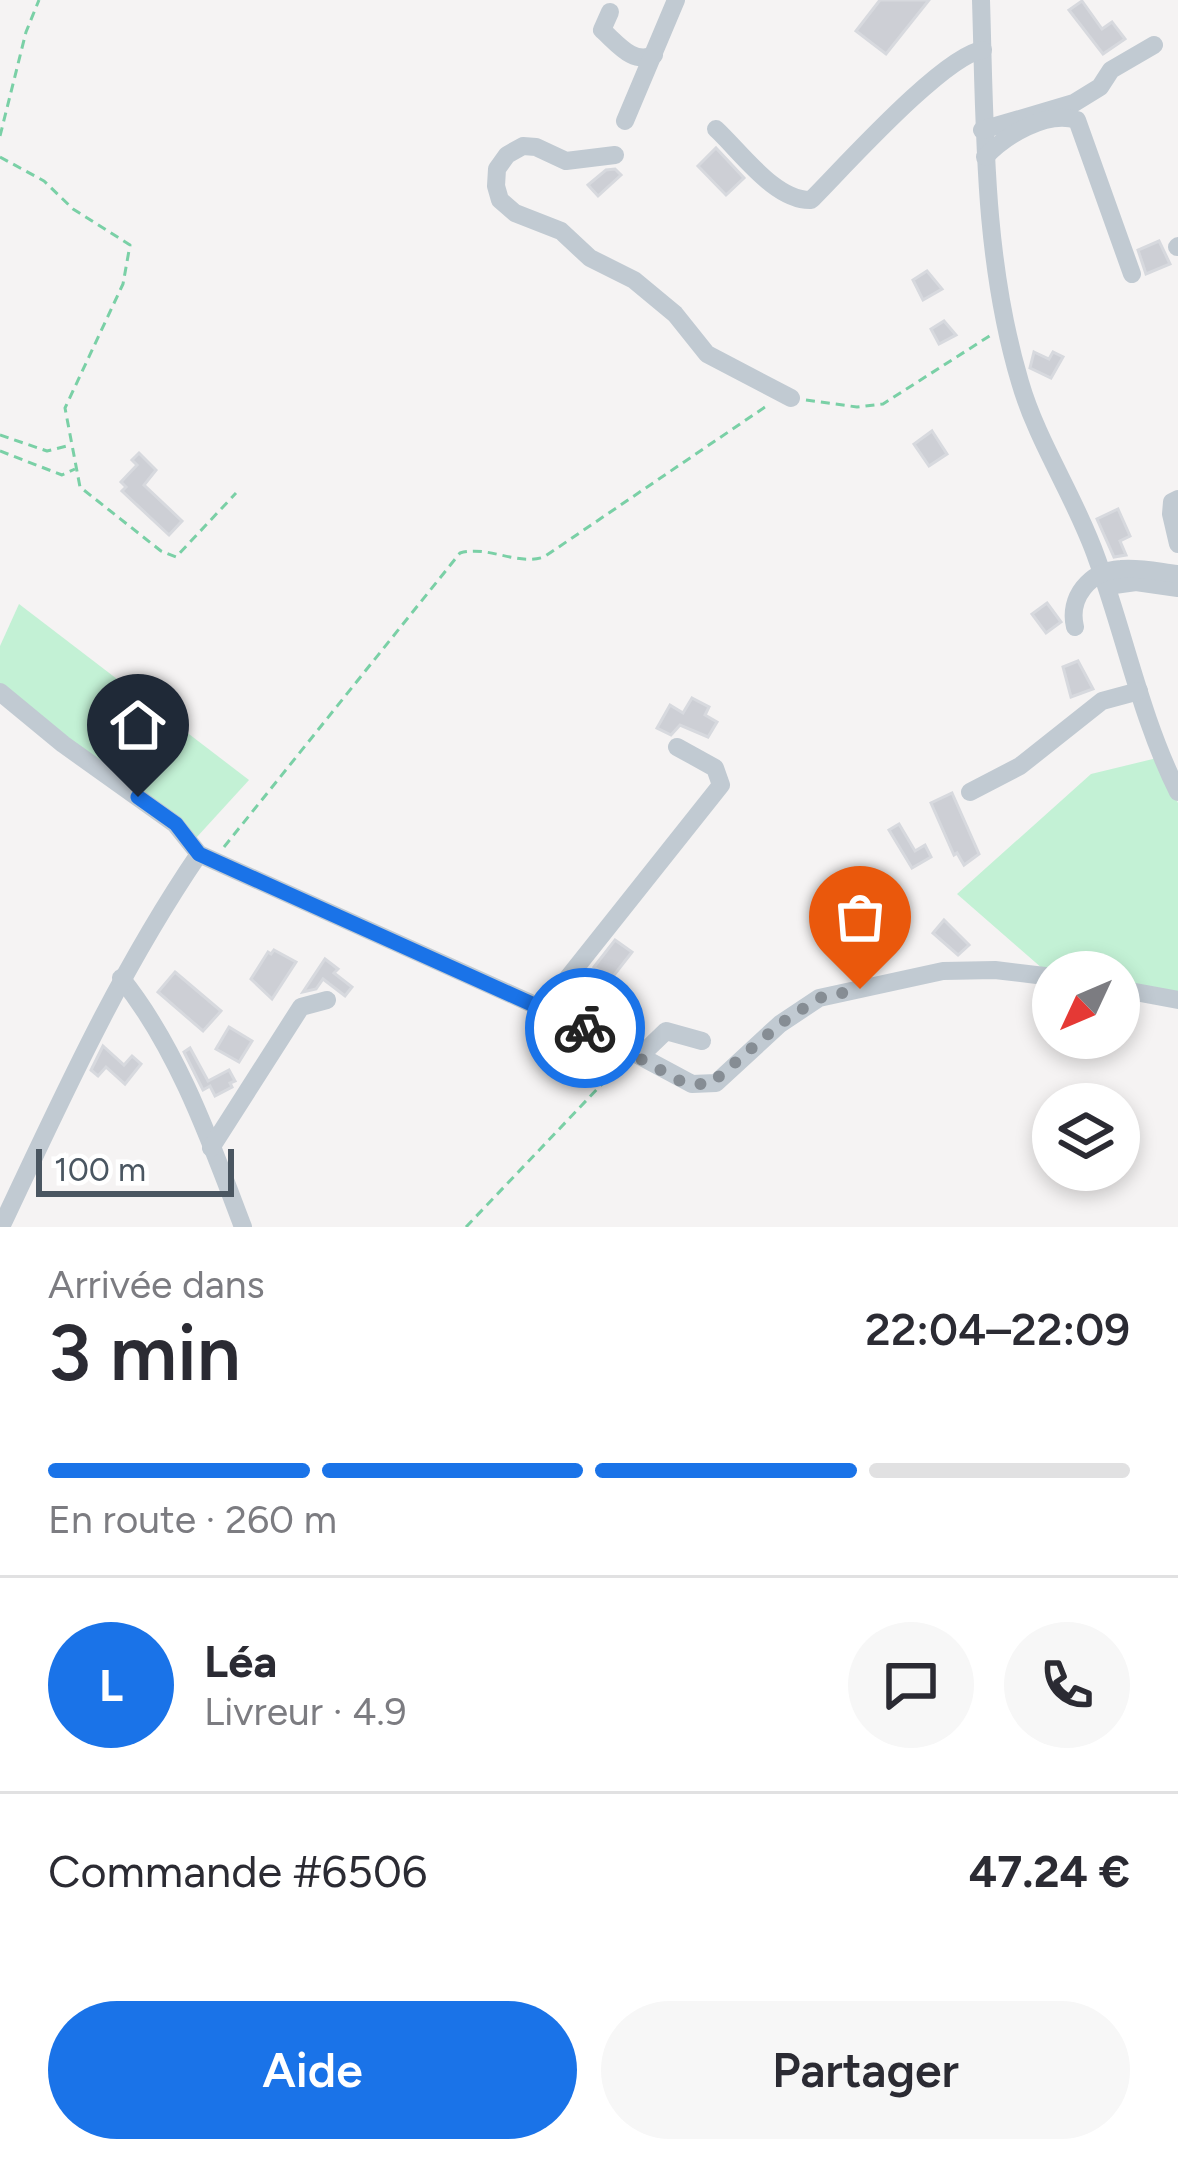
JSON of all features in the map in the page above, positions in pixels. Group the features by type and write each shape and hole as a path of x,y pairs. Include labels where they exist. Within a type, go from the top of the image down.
{"street":[{"path":"625,121 676,0"},
{"path":"981,0 982,130 993,243 1030,412 1105,580 1160,756 1178,793"},
{"path":"610,12 602,30 635,58 654,55"},
{"path":"982,130 1074,103 1100,86 1111,70 1154,46"},
{"path":"716,129 783,192 797,200 811,200 941,72 968,51 982,50"},
{"path":"985,157 1015,132 1066,116 1077,120 1132,274"},
{"path":"615,155 566,161 523,146 507,155 497,170 500,200 515,213 562,231 590,258 634,280 675,314 707,354 791,398"},
{"path":"1178,499 1172,502 1171,514 1178,544"},
{"path":"1075,627 1071,610 1075,596 1118,568 1178,574"},
{"path":"1105,580 1178,588"},
{"path":"970,792 1020,766 1102,701 1139,691"},
{"path":"4,700 176,824 206,857 543,1010 640,1056 682,1082 709,1085 780,1024 819,998 943,971 1032,974"},
{"path":"543,1010 721,785 715,768 677,747"},
{"path":"1,1227 121,978 206,857"},
{"path":"121,978 139,1001 190,1095 243,1227"},
{"path":"1140,992 1178,1000"},
{"path":"211,1148 301,1006 327,1000"},
{"path":"640,1056 666,1031 702,1041"}],"path":[{"path":"0,136 26,32 39,0"},
{"path":"0,157 44,181 73,209 130,245 123,284 65,408 80,487 160,551 176,557 236,493"},
{"path":"206,857 460,553 475,549 531,561 544,556 774,402 791,398 857,407 883,404 1000,329 1010,330"},
{"path":"0,435 47,451 70,446"},
{"path":"0,451 62,475 75,469"},
{"path":"466,1227 614,1068 640,1056"}],"green space":[{"path":"19,604 249,780 196,838 0,686 0,646"},
{"path":"1157,758 1178,803 1178,995 1140,988 1140,951 1032,951 1032,959 957,894 1091,774"}],"building":[{"path":"880,0 929,0 886,54 856,31"},
{"path":"1082,1 1102,29 1112,22 1125,39 1103,54 1069,10"},
{"path":"716,148 744,178 726,195 698,166"},
{"path":"615,169 621,175 598,196 588,185 606,170"},
{"path":"1159,241 1170,264 1146,274 1138,250"},
{"path":"927,271 942,289 923,300 913,280"},
{"path":"944,321 956,335 939,344 931,329"},
{"path":"1034,352 1049,359 1053,352 1063,357 1051,378 1030,368"},
{"path":"932,431 947,454 929,466 914,444"},
{"path":"139,453 156,470 144,485 182,521 169,535 122,491 126,487 121,482 137,465 132,460"},
{"path":"1118,509 1130,536 1120,541 1126,555 1114,557 1097,519"},
{"path":"1047,603 1061,622 1046,633 1032,614"},
{"path":"1078,661 1093,689 1071,697 1063,667"},
{"path":"692,698 709,707 705,715 717,722 708,737 680,725 671,735 657,728 670,705 683,713"},
{"path":"952,793 979,854 964,865 954,855 931,803"},
{"path":"899,824 915,851 925,845 931,857 912,868 889,830"},
{"path":"944,920 969,945 958,955 933,933"},
{"path":"615,940 632,952 611,979 594,967"},
{"path":"274,950 296,962 272,999 251,979"},
{"path":"325,959 352,987 345,996 323,979 316,989 303,992"},
{"path":"175,972 221,1011 203,1031 158,992"},
{"path":"229,1027 252,1041 239,1062 216,1049"},
{"path":"103,1046 124,1065 132,1056 141,1064 125,1084 106,1067 98,1076 91,1070"},
{"path":"190,1048 208,1081 229,1070 235,1081 232,1087 215,1096 210,1086 203,1090 184,1052"}],"way so far":[{"path":"585,1028 682,1082 709,1085 780,1024 819,998 860,989"}],"route":[{"path":"138,797 176,824 199,854 585,1028"}]}
